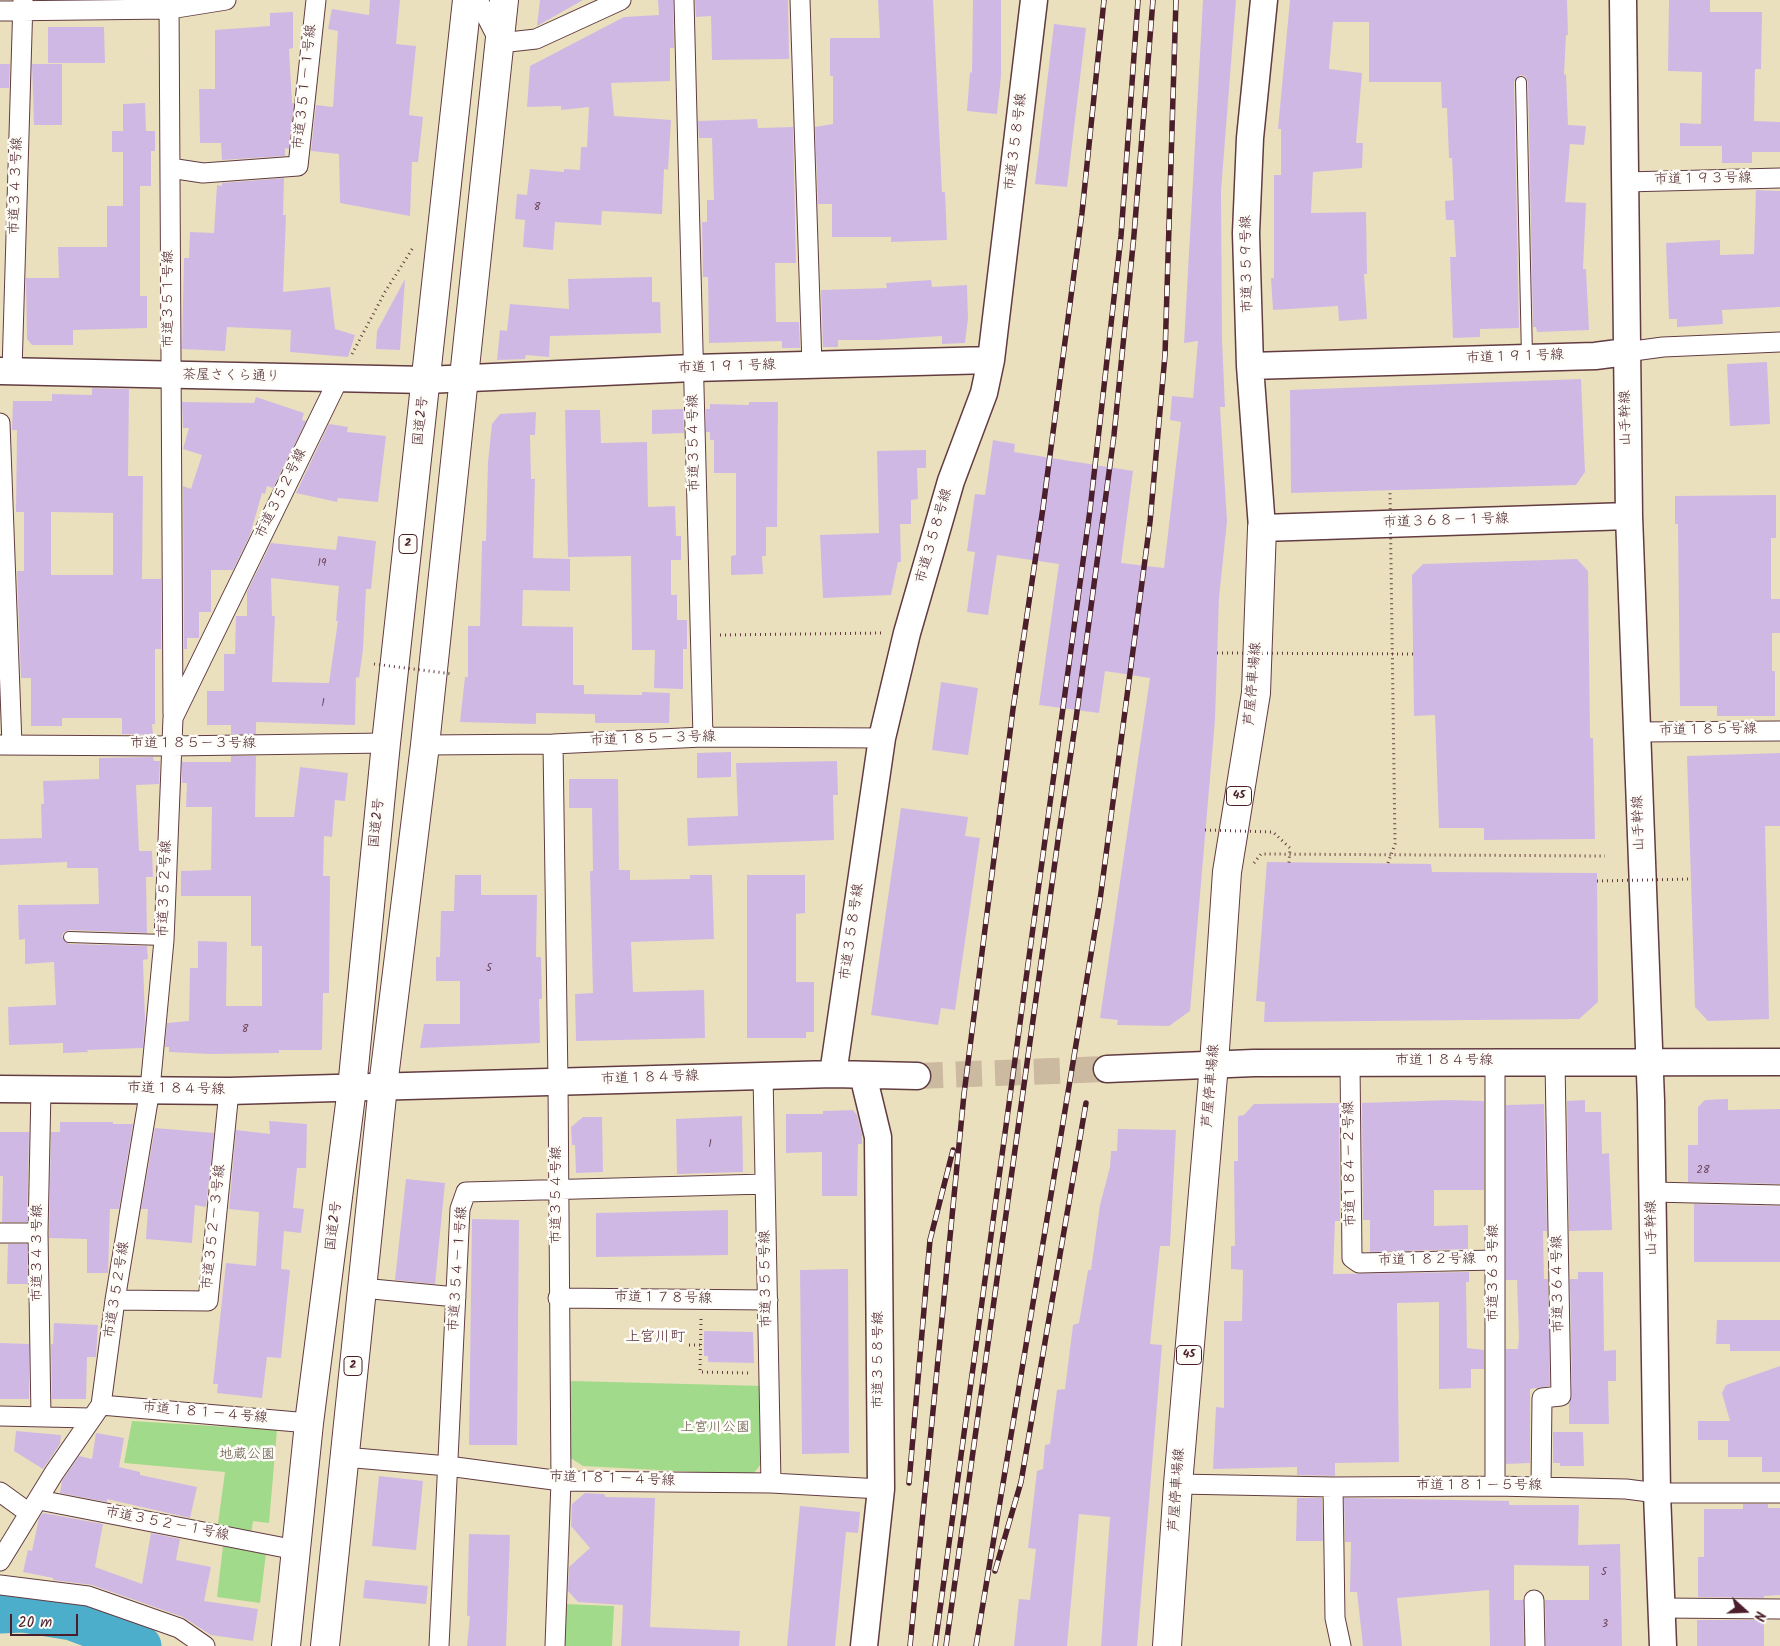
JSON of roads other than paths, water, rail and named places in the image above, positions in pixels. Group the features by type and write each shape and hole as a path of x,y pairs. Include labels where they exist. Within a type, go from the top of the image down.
{"main road":[{"name":"国道2号","path":"286,1646 309,1423 352,1088 386,743 467,0"},
{"name":"2","path":"326,1646 382,1086 424,745 504,0"},
{"name":"芦屋停車場線","path":"1167,1646 1178,1484 1214,1064 1227,872 1256,692 1262,528"}],"street":[{"path":"0,10 23,5 170,4 226,0"},
{"name":"市道３５１－１号線","path":"170,168 203,173 298,166 316,0"},
{"path":"478,0 500,43 536,39 621,0"},
{"name":"市道３５４号線","path":"684,0 698,635 703,737"},
{"path":"800,0 812,365"},
{"name":"市道３５８号線","path":"833,1074 882,738 907,633 952,481 984,393 991,360 1034,0"},
{"name":"市道３５９号線","path":"1262,528 1250,366 1246,233 1250,138 1264,0"},
{"name":"山手幹線","path":"1623,0 1629,516 1652,1192 1657,1493 1663,1646"},
{"name":"市道３５１号線","path":"170,4 170,376 173,718"},
{"name":"市道３４３号線","path":"6,371 23,5"},
{"name":"市道１９３号線","path":"1626,182 1780,178"},
{"name":"市道１９１号線","path":"1250,366 1595,356 1663,347 1780,342"},
{"name":"市道１９１号線","path":"463,377 693,368 991,360"},
{"name":"茶屋さくら通り","path":"6,371 426,380 463,377"},
{"name":"市道３５２号線","path":"0,1561 54,1473 96,1411 150,1089 164,940 173,718 339,378"},
{"path":"0,424 6,745"},
{"name":"市道３６８－１号線","path":"1262,528 1629,516"},
{"name":"市道１８５号線","path":"1636,732 1780,730"},
{"name":"市道１８５－３号線","path":"424,745 553,744 703,737 882,738"},
{"name":"市道１８５－３号線","path":"6,745 171,746 386,743"},
{"name":"市道３５４号線","path":"553,744 561,1481 555,1646"},
{"name":"市道３６３号線","path":"1495,1061 1495,1486"},
{"name":"市道１８４号線","path":"1107,1070 1214,1064 1350,1062 1780,1062"},
{"name":"市道１８４－２号線","path":"1350,1062 1352,1258 1359,1263"},
{"name":"市道３６４号線","path":"1541,1487 1542,1398 1561,1396 1555,1063"},
{"name":"市道１８４号線","path":"0,1089 229,1091 763,1075 917,1076"},
{"name":"市道３５５号線","path":"763,1075 771,1483"},
{"name":"市道３５８号線","path":"863,1075 878,1137 881,1489 864,1646"},
{"name":"市道３４３号線","path":"41,1089 38,1233 41,1417"},
{"name":"市道３５２－３号線","path":"115,1300 208,1301 229,1091"},
{"name":"市道３５４－１号線","path":"439,1646 460,1209 466,1192 558,1188 765,1184"},
{"path":"1652,1192 1780,1194"},
{"path":"0,1233 38,1233"},
{"name":"市道１８２号線","path":"1359,1263 1495,1260"},
{"path":"362,1288 456,1296"},
{"name":"市道１７８号線","path":"558,1298 768,1300"},
{"name":"市道１８１－４号線","path":"0,1416 41,1417 96,1411 309,1423"},
{"name":"市道１８１－４号線","path":"344,1457 448,1466 561,1481 771,1483 881,1489"},
{"name":"市道１８１－５号線","path":"1178,1484 1333,1487 1495,1486 1626,1489 1657,1493 1780,1493"},
{"path":"1333,1487 1335,1618 1341,1646"},
{"path":"0,1492 34,1506"},
{"name":"市道３５２－１号線","path":"34,1506 296,1550"},
{"path":"0,1585 88,1596 179,1628 205,1646"},
{"path":"1534,1600 1535,1646"},
{"path":"1661,1608 1780,1609"}],"lane":[{"path":"1521,82 1527,358"},
{"path":"69,937 164,940"}],"waterway":[{"path":"0,1613 23,1612 72,1620 141,1646"}],"tunnel":[{"path":"917,1076 1107,1069"}],"railway":[{"path":"910,1646 964,1094 1013,709 1043,508 1082,213 1104,0"},
{"path":"935,1646 1090,510 1121,236 1138,0"},
{"path":"946,1646 1114,435 1134,235 1153,0"},
{"path":"976,1646 1100,900 1150,522 1165,355 1176,0"},
{"path":"995,1571 1021,1482 1086,1103"},
{"path":"909,1483 930,1240 953,1150"}],"district":[{"name":"上宮川町","path":"655,1338"}],"park label":[{"name":"上宮川公園","path":"715,1429"},
{"name":"地蔵公園","path":"247,1456"}]}
